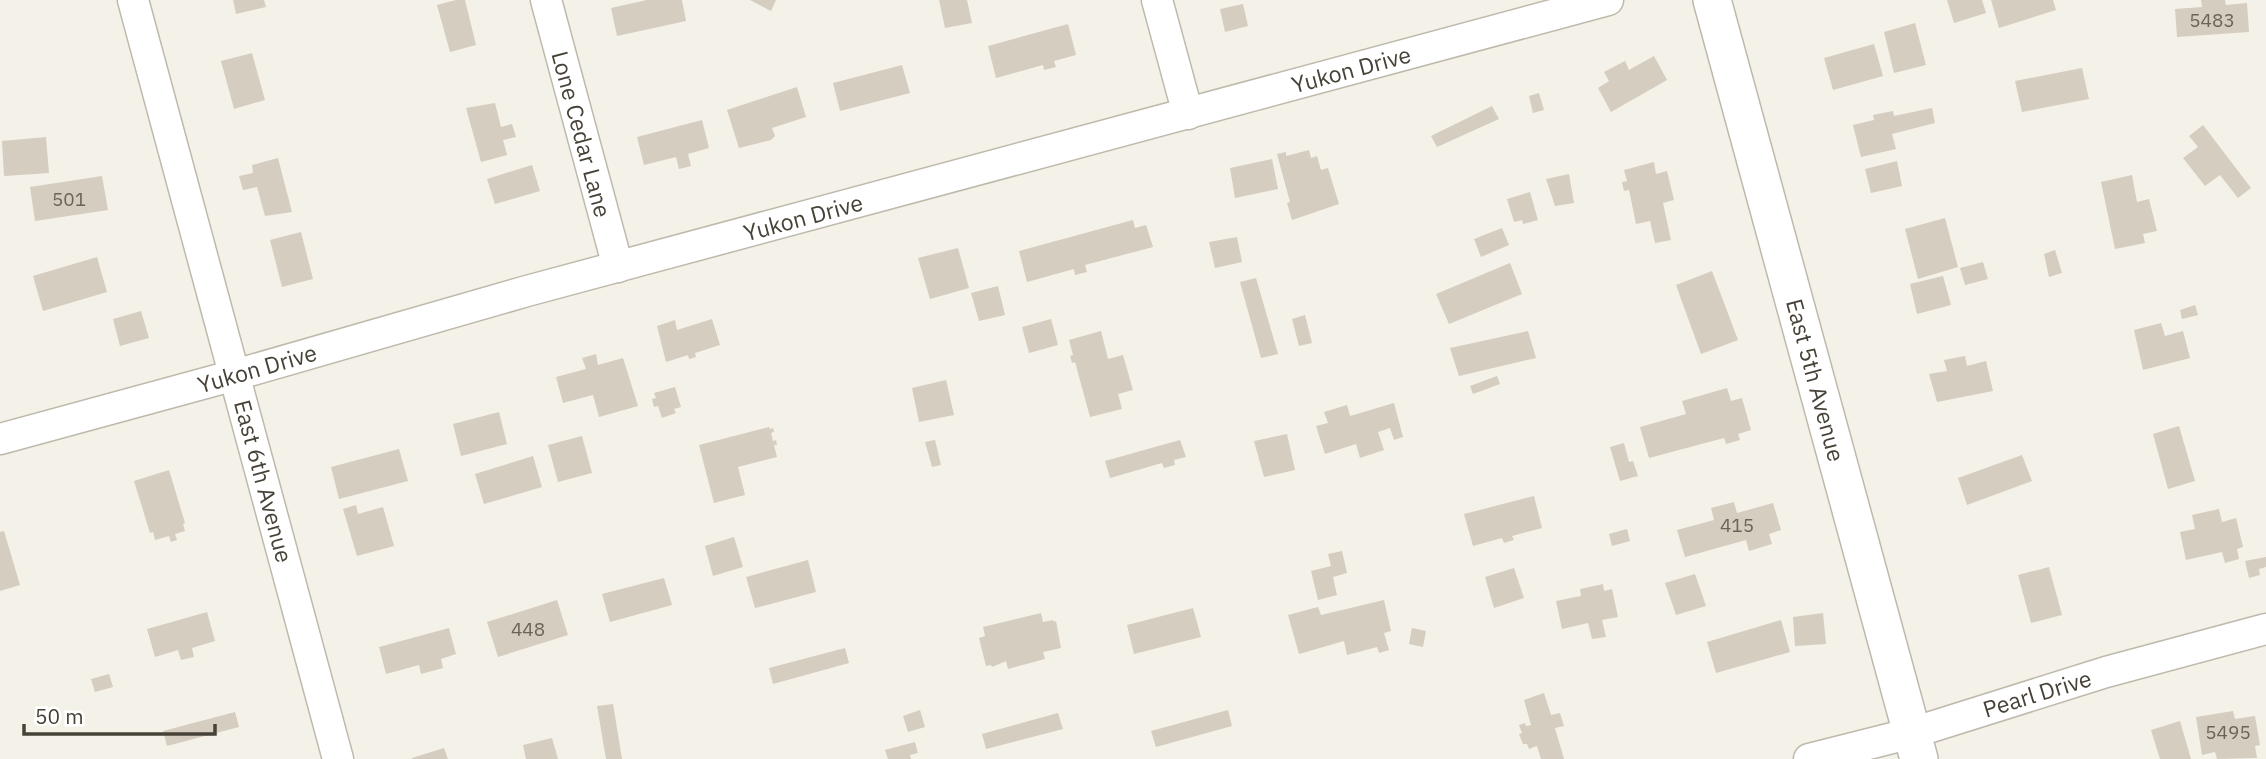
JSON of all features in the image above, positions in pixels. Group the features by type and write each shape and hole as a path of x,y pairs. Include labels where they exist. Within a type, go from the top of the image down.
{"street":[{"name":"East 6th Avenue","path":"133,0 338,759"},
{"name":"Lone Cedar Lane","path":"546,0 618,267"},
{"path":"1157,0 1188,114"},
{"name":"Yukon Drive","path":"0,439 618,267 1608,0"},
{"name":"East 5th Avenue","path":"1712,0 1915,746"},
{"name":"Pearl Drive","path":"1810,759 1915,746 2106,671 2266,629"}],"building":[{"path":"233,0 264,0 266,7 236,14"},
{"path":"465,0 476,45 450,52 437,5"},
{"path":"647,0 682,0 686,21 617,36 611,8"},
{"path":"750,0 776,0 771,11"},
{"path":"939,0 967,0 972,23 945,28"},
{"path":"1947,0 1982,0 1986,13 1954,23"},
{"path":"1991,0 2053,0 2056,10 1999,28"},
{"path":"2201,0 2225,0 2226,5 2247,3 2249,32 2177,37 2175,9 2202,7"},
{"path":"1243,4 1248,26 1225,32 1220,9"},
{"path":"1915,23 1926,65 1894,73 1884,32"},
{"path":"1068,24 1076,55 1054,61 1056,67 1044,70 1043,65 996,78 988,46"},
{"path":"1874,44 1883,76 1833,90 1824,58"},
{"path":"252,53 265,100 234,109 221,61"},
{"path":"1654,56 1667,80 1611,112 1598,88 1609,81 1604,72 1625,61 1629,70"},
{"path":"902,65 910,93 840,111 833,83"},
{"path":"2082,68 2089,99 2022,112 2015,81"},
{"path":"797,87 806,117 772,128 775,136 771,140 739,148 727,110"},
{"path":"1539,93 1544,110 1533,113 1529,96"},
{"path":"495,103 501,127 512,124 516,137 503,140 507,155 481,162 466,108"},
{"path":"1492,106 1499,119 1437,147 1431,136"},
{"path":"1932,108 1935,123 1892,134 1896,149 1861,157 1853,125 1874,120 1873,115 1893,111 1894,116"},
{"path":"702,120 709,148 688,154 691,166 679,169 676,157 644,165 637,137"},
{"path":"2203,125 2251,188 2238,198 2220,175 2205,186 2183,158 2198,147 2189,136"},
{"path":"46,137 49,173 4,176 2,141"},
{"path":"1309,150 1311,158 1317,156 1321,170 1328,168 1339,204 1292,220 1277,154 1286,152 1286,156"},
{"path":"278,158 292,212 265,216 257,187 243,190 239,176 253,173 252,165"},
{"path":"1272,159 1278,189 1235,198 1230,168"},
{"path":"1897,161 1902,186 1871,193 1865,169"},
{"path":"1654,162 1656,174 1667,171 1674,200 1663,203 1671,240 1655,243 1650,221 1636,224 1629,190 1624,191 1622,182 1627,181 1624,170"},
{"path":"532,165 540,191 495,204 487,179"},
{"path":"1569,174 1574,203 1555,206 1546,179"},
{"path":"2132,175 2137,202 2149,199 2157,231 2143,234 2145,243 2115,249 2101,182"},
{"path":"102,176 108,210 35,221 30,187"},
{"path":"1530,192 1538,220 1523,224 1522,220 1514,222 1507,199"},
{"path":"1945,218 1958,267 1918,279 1905,229"},
{"path":"1133,220 1135,228 1146,225 1153,247 1085,265 1087,272 1075,275 1074,269 1027,282 1019,251"},
{"path":"1502,228 1509,245 1481,257 1474,239"},
{"path":"301,232 313,279 282,287 270,240"},
{"path":"1237,237 1242,262 1215,268 1209,242"},
{"path":"958,248 969,288 930,299 918,258"},
{"path":"2055,250 2062,273 2049,277 2044,254"},
{"path":"97,257 107,292 43,311 33,276"},
{"path":"1983,262 1988,279 1965,285 1960,268"},
{"path":"1510,263 1522,294 1449,324 1436,294"},
{"path":"1712,271 1738,340 1701,354 1676,285"},
{"path":"1943,276 1951,305 1917,314 1910,284"},
{"path":"1256,278 1278,354 1261,358 1240,282"},
{"path":"998,286 1005,315 979,321 971,293"},
{"path":"2195,305 2198,315 2182,319 2180,310"},
{"path":"141,311 149,338 120,346 113,319"},
{"path":"1305,315 1312,343 1299,346 1292,319"},
{"path":"712,319 720,345 695,353 696,357 689,359 688,355 666,362 657,326 675,320 677,330"},
{"path":"1051,319 1058,345 1029,353 1022,327"},
{"path":"2161,323 2165,336 2183,331 2190,358 2143,370 2134,330"},
{"path":"1101,331 1108,359 1123,355 1133,390 1118,394 1122,409 1090,417 1075,362 1072,363 1070,356 1073,355 1069,340"},
{"path":"1528,331 1536,358 1459,376 1450,348"},
{"path":"596,354 598,365 623,358 638,406 599,417 593,395 563,403 556,377 586,369 582,358"},
{"path":"1965,356 1967,366 1986,361 1993,391 1937,402 1929,374 1947,371 1944,360"},
{"path":"1497,376 1500,384 1473,394 1470,386"},
{"path":"946,380 954,415 919,422 912,388"},
{"path":"675,387 681,407 674,409 676,413 662,418 658,406 654,407 654,393"},
{"path":"1727,388 1731,401 1742,398 1751,430 1738,434 1740,440 1726,444 1724,438 1649,458 1640,427 1686,414 1682,401"},
{"path":"1394,403 1403,437 1394,440 1390,428 1378,432 1384,450 1360,458 1356,444 1325,454 1316,426 1328,423 1324,412 1347,405 1350,416"},
{"path":"499,412 507,444 461,456 453,424"},
{"path":"2179,426 2195,481 2168,489 2153,434"},
{"path":"773,428 774,432 771,433 773,441 776,440 777,445 774,445 777,457 738,467 745,495 714,503 699,445"},
{"path":"1287,434 1295,470 1264,477 1254,441"},
{"path":"582,436 592,473 558,482 548,445"},
{"path":"935,440 941,465 932,467 925,442"},
{"path":"1180,440 1186,457 1174,460 1175,465 1164,468 1162,463 1110,478 1105,461"},
{"path":"1624,443 1629,462 1633,461 1638,476 1620,481 1610,447"},
{"path":"399,449 408,481 339,499 331,467"},
{"path":"2022,455 2032,481 1967,505 1958,478"},
{"path":"533,456 542,487 484,504 475,474"},
{"path":"169,470 185,523 185,531 175,534 177,540 171,542 169,536 155,540 153,532 150,533 134,481"},
{"path":"1534,496 1542,528 1512,536 1514,540 1504,543 1502,538 1473,546 1464,514"},
{"path":"1734,502 1737,513 1773,503 1781,530 1769,534 1772,544 1749,551 1746,540 1685,557 1677,530 1714,520 1711,508"},
{"path":"356,505 358,514 383,507 394,546 357,556 343,509"},
{"path":"2219,509 2222,522 2236,518 2243,547 2237,549 2239,559 2225,563 2222,552 2186,560 2180,532 2195,529 2192,515"},
{"path":"1627,529 1630,541 1612,546 1609,534"},
{"path":"4,531 20,585 0,591 0,532"},
{"path":"734,537 743,567 713,576 705,546"},
{"path":"1342,551 1347,573 1333,577 1337,595 1318,600 1311,571 1331,566 1328,554"},
{"path":"2266,557 2266,567 2259,569 2260,575 2249,578 2245,561"},
{"path":"808,560 816,592 755,608 746,577"},
{"path":"2049,567 2062,615 2031,623 2018,575"},
{"path":"1514,568 1524,598 1494,608 1485,577"},
{"path":"1695,574 1706,606 1676,615 1665,583"},
{"path":"664,578 672,605 610,622 602,594"},
{"path":"1603,584 1604,591 1612,589 1618,617 1602,620 1606,637 1592,639 1588,623 1562,629 1556,601 1581,596 1580,589"},
{"path":"557,600 568,635 498,657 487,622"},
{"path":"1384,600 1391,631 1384,633 1389,650 1379,653 1377,647 1347,655 1344,641 1299,654 1288,615 1318,607 1321,615"},
{"path":"1193,608 1201,637 1134,654 1127,625"},
{"path":"207,612 215,641 192,648 194,657 181,660 178,650 155,657 147,629"},
{"path":"1041,613 1043,622 1056,621 1061,648 1043,652 1045,659 1008,669 1006,661 992,667 986,666 979,638 985,636 983,627"},
{"path":"1823,613 1826,644 1795,646 1793,617"},
{"path":"1781,620 1790,652 1716,673 1707,642"},
{"path":"449,628 456,654 441,659 443,668 421,674 419,665 386,674 379,647"},
{"path":"1412,628 1426,631 1423,647 1409,644"},
{"path":"845,648 849,663 773,684 769,668"},
{"path":"109,674 113,687 95,692 91,679"},
{"path":"1544,693 1551,715 1560,713 1564,726 1555,728 1564,759 1541,759 1537,746 1529,749 1527,744 1523,744 1519,734 1522,733 1519,725 1531,725 1524,700"},
{"path":"613,704 622,759 606,759 597,706"},
{"path":"920,710 925,727 908,732 903,716"},
{"path":"1228,710 1232,726 1156,747 1151,731"},
{"path":"2233,711 2235,719 2255,716 2260,745 2255,746 2257,758 2217,759 2215,752 2202,755 2196,717"},
{"path":"235,712 239,727 167,746 163,731"},
{"path":"1058,713 1063,729 986,749 982,734"},
{"path":"2180,721 2191,759 2160,759 2151,730"},
{"path":"552,738 558,759 526,759 523,745"},
{"path":"915,742 918,753 910,755 911,759 888,759 885,750"},
{"path":"444,748 448,759 412,759 412,758"}]}
